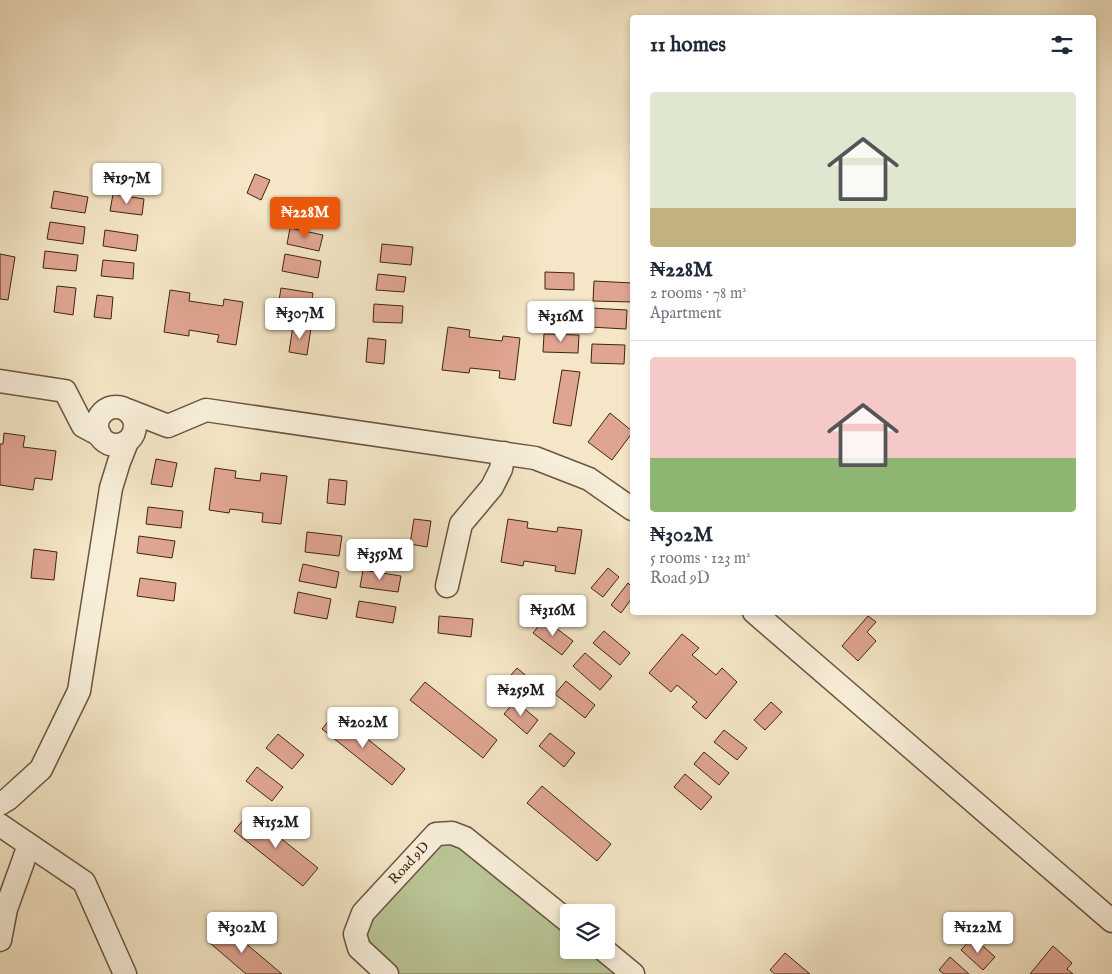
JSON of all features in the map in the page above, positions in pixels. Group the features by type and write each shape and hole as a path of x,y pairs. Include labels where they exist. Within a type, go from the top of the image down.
{"street":[{"path":"0,380 65,390 83,413 119,409 168,426 206,410 535,458 589,479 630,508"},
{"path":"65,390 83,426 115,445 128,440 169,436 206,410"},
{"path":"0,804 41,769 79,691 110,488 118,462 128,440 134,432 135,424 132,416 119,409 104,412 99,418 98,427 109,463 110,488"},
{"path":"447,586 461,524 492,487 501,469 504,453"},
{"path":"757,615 1112,921"},
{"path":"0,825 84,882 125,974"},
{"name":"Road 9D","path":"387,974 359,948 355,934 363,913 436,834 452,833 465,838 560,915"},
{"path":"0,940 6,909 29,845"},
{"path":"615,959 633,974"}],"green space":[{"path":"438,841 453,841 560,922 560,959 606,959 624,974 396,974 368,948 364,932 367,920"}],"building":[{"path":"255,174 270,180 261,200 247,193"},
{"path":"54,191 88,197 85,213 51,208"},
{"path":"113,194 144,199 142,215 110,211"},
{"path":"50,222 85,227 83,244 47,239"},
{"path":"290,228 323,235 319,251 287,244"},
{"path":"105,230 138,235 136,251 103,246"},
{"path":"382,244 413,247 411,265 380,262"},
{"path":"45,251 78,255 76,271 43,268"},
{"path":"0,254 15,257 8,300 0,299"},
{"path":"285,254 321,261 318,278 282,271"},
{"path":"103,260 134,263 133,279 101,276"},
{"path":"545,272 574,273 574,290 545,289"},
{"path":"378,274 406,277 404,292 376,290"},
{"path":"594,281 630,283 630,302 593,301"},
{"path":"57,286 76,288 73,315 54,312"},
{"path":"281,288 313,293 310,312 278,307"},
{"path":"170,290 190,293 189,301 223,306 224,299 243,302 236,345 217,342 219,335 189,330 189,336 164,332"},
{"path":"97,295 113,297 111,319 94,317"},
{"path":"374,304 403,306 402,323 373,322"},
{"path":"548,306 580,306 580,321 548,321"},
{"path":"591,308 627,310 626,329 590,327"},
{"path":"293,326 311,328 307,355 289,352"},
{"path":"448,327 470,330 469,337 502,341 503,336 520,338 515,380 499,378 500,371 470,368 469,373 442,370"},
{"path":"544,334 579,335 578,353 543,352"},
{"path":"368,338 386,340 384,364 366,362"},
{"path":"592,344 625,345 624,364 591,363"},
{"path":"562,370 580,372 571,426 553,423"},
{"path":"610,413 630,429 630,436 612,460 588,442"},
{"path":"4,433 25,436 23,447 56,451 52,480 35,478 33,490 0,485 0,444 3,444"},
{"path":"156,459 177,463 172,487 151,484"},
{"path":"215,468 236,471 235,478 260,481 261,473 287,476 281,524 262,522 263,513 230,509 229,513 209,510"},
{"path":"329,479 347,481 345,505 327,503"},
{"path":"148,507 183,511 181,528 146,524"},
{"path":"414,519 431,521 427,547 410,544"},
{"path":"508,519 528,522 527,528 557,532 558,527 582,530 575,574 555,571 556,566 524,561 523,566 501,562"},
{"path":"307,532 342,536 339,556 305,552"},
{"path":"139,536 175,541 172,558 137,553"},
{"path":"368,541 404,546 401,563 365,558"},
{"path":"34,549 57,552 54,580 31,578"},
{"path":"303,564 339,572 336,588 299,581"},
{"path":"608,568 619,577 603,597 591,588"},
{"path":"363,570 401,576 398,592 360,587"},
{"path":"140,578 176,583 174,601 137,596"},
{"path":"628,583 630,585 630,601 621,613 611,605"},
{"path":"298,592 331,599 327,619 294,613"},
{"path":"359,601 396,607 393,623 356,617"},
{"path":"439,616 473,619 471,637 438,633"},
{"path":"868,616 876,622 867,632 876,641 858,661 842,646"},
{"path":"544,619 573,641 562,655 533,633"},
{"path":"604,631 630,653 620,665 593,643"},
{"path":"682,634 699,648 692,655 716,675 722,668 737,682 706,719 692,707 697,702 677,685 671,692 649,673"},
{"path":"585,653 612,676 600,690 573,666"},
{"path":"517,668 544,691 533,704 506,681"},
{"path":"566,681 595,705 585,718 555,694"},
{"path":"425,682 497,740 483,758 410,700"},
{"path":"515,701 538,720 527,734 504,714"},
{"path":"771,702 782,712 765,730 754,720"},
{"path":"335,713 405,769 392,785 322,729"},
{"path":"724,730 747,748 737,760 714,742"},
{"path":"550,733 575,753 564,767 539,746"},
{"path":"278,734 304,755 292,769 266,748"},
{"path":"704,752 729,773 719,785 694,764"},
{"path":"257,767 283,787 272,801 246,781"},
{"path":"685,774 712,797 701,810 674,787"},
{"path":"542,786 611,844 597,861 527,803"},
{"path":"249,813 318,868 303,886 234,831"},
{"path":"225,926 282,974 246,974 210,943"},
{"path":"973,937 995,957 983,970 961,950"},
{"path":"1053,946 1072,963 1067,969 1073,974 1030,974"},
{"path":"785,953 810,974 775,974 770,970"},
{"path":"950,957 969,974 944,974 939,970"}]}
